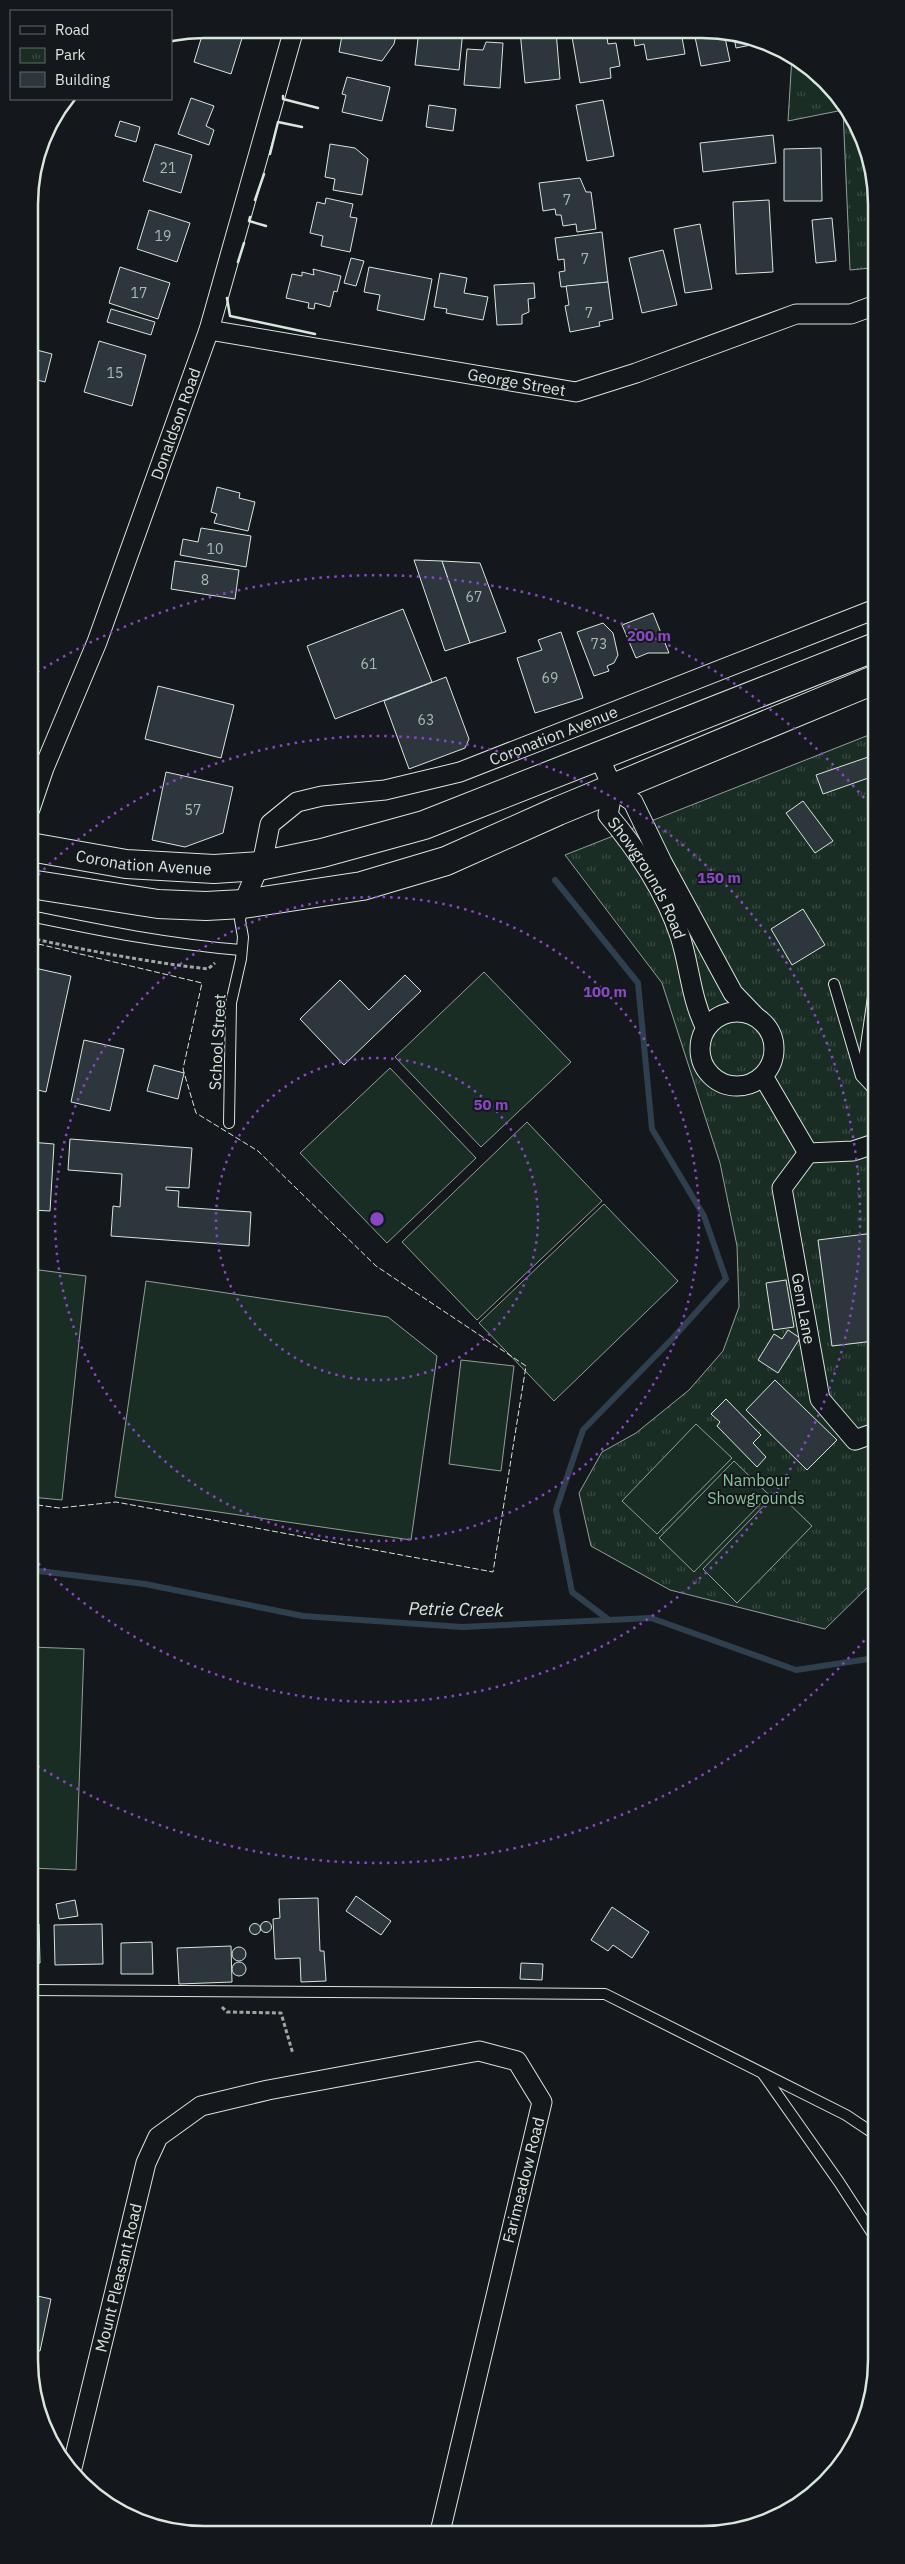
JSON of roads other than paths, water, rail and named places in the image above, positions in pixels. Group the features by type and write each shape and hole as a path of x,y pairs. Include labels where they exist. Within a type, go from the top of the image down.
{"main road":[{"name":"Coronation Avenue","path":"38,848 126,864 214,869 259,866 322,853 424,824 517,790 598,756 868,650"},
{"path":"38,885 158,904 206,906 243,904 362,886 446,861 613,788 868,683"}],"street":[{"name":"Donaldson Road","path":"38,786 97,642 209,330 291,38"},
{"name":"George Street","path":"209,330 576,392 636,373 796,314 851,314 868,308"},
{"name":"Coronation Avenue","path":"243,904 259,866 270,824 297,802 322,796 385,790 460,772 868,612"},
{"path":"598,756 613,788"},
{"name":"Showgrounds Road","path":"706,1028 698,1014 680,935 662,894 623,832 608,815 613,788 633,802 662,862 733,993 755,1016"},
{"path":"744,1012 755,1016 764,1023 771,1033 774,1044 770,1066 763,1076 742,1086 729,1085 709,1073 703,1063 700,1051 701,1039 706,1028 722,1014 744,1012"},
{"path":"763,1076 808,1153 853,1151 868,1146"},
{"name":"Gem Lane","path":"808,1153 782,1188 820,1399 855,1440 867,1436"},
{"name":"Farimeadow Road","path":"201,2106 268,2090 478,2051 517,2061 542,2102 439,2526"},
{"name":"Mount Pleasant Road","path":"73,2463 146,2163 158,2137 201,2106"}],"lane":[{"name":"School Street","path":"229,1123 231,1003 242,950 243,936 240,920 243,904"},
{"path":"38,918 114,934 182,945 242,950"},
{"path":"834,984 861,1076 868,1083"},
{"path":"861,1076 868,1032"},
{"path":"38,1990 605,1994 846,2115 867,2129"},
{"path":"763,2073 840,2182 867,2226"}],"waterway":[{"path":"555,880 638,983 652,1129 704,1216 726,1279 673,1338 583,1430 556,1510 572,1592 609,1620"},
{"name":"Petrie Creek","path":"38,1571 145,1584 303,1616 462,1627 651,1618 796,1670 867,1659"}],"park label":[{"name":"Nambour Showgrounds","path":"756,1489"}]}
